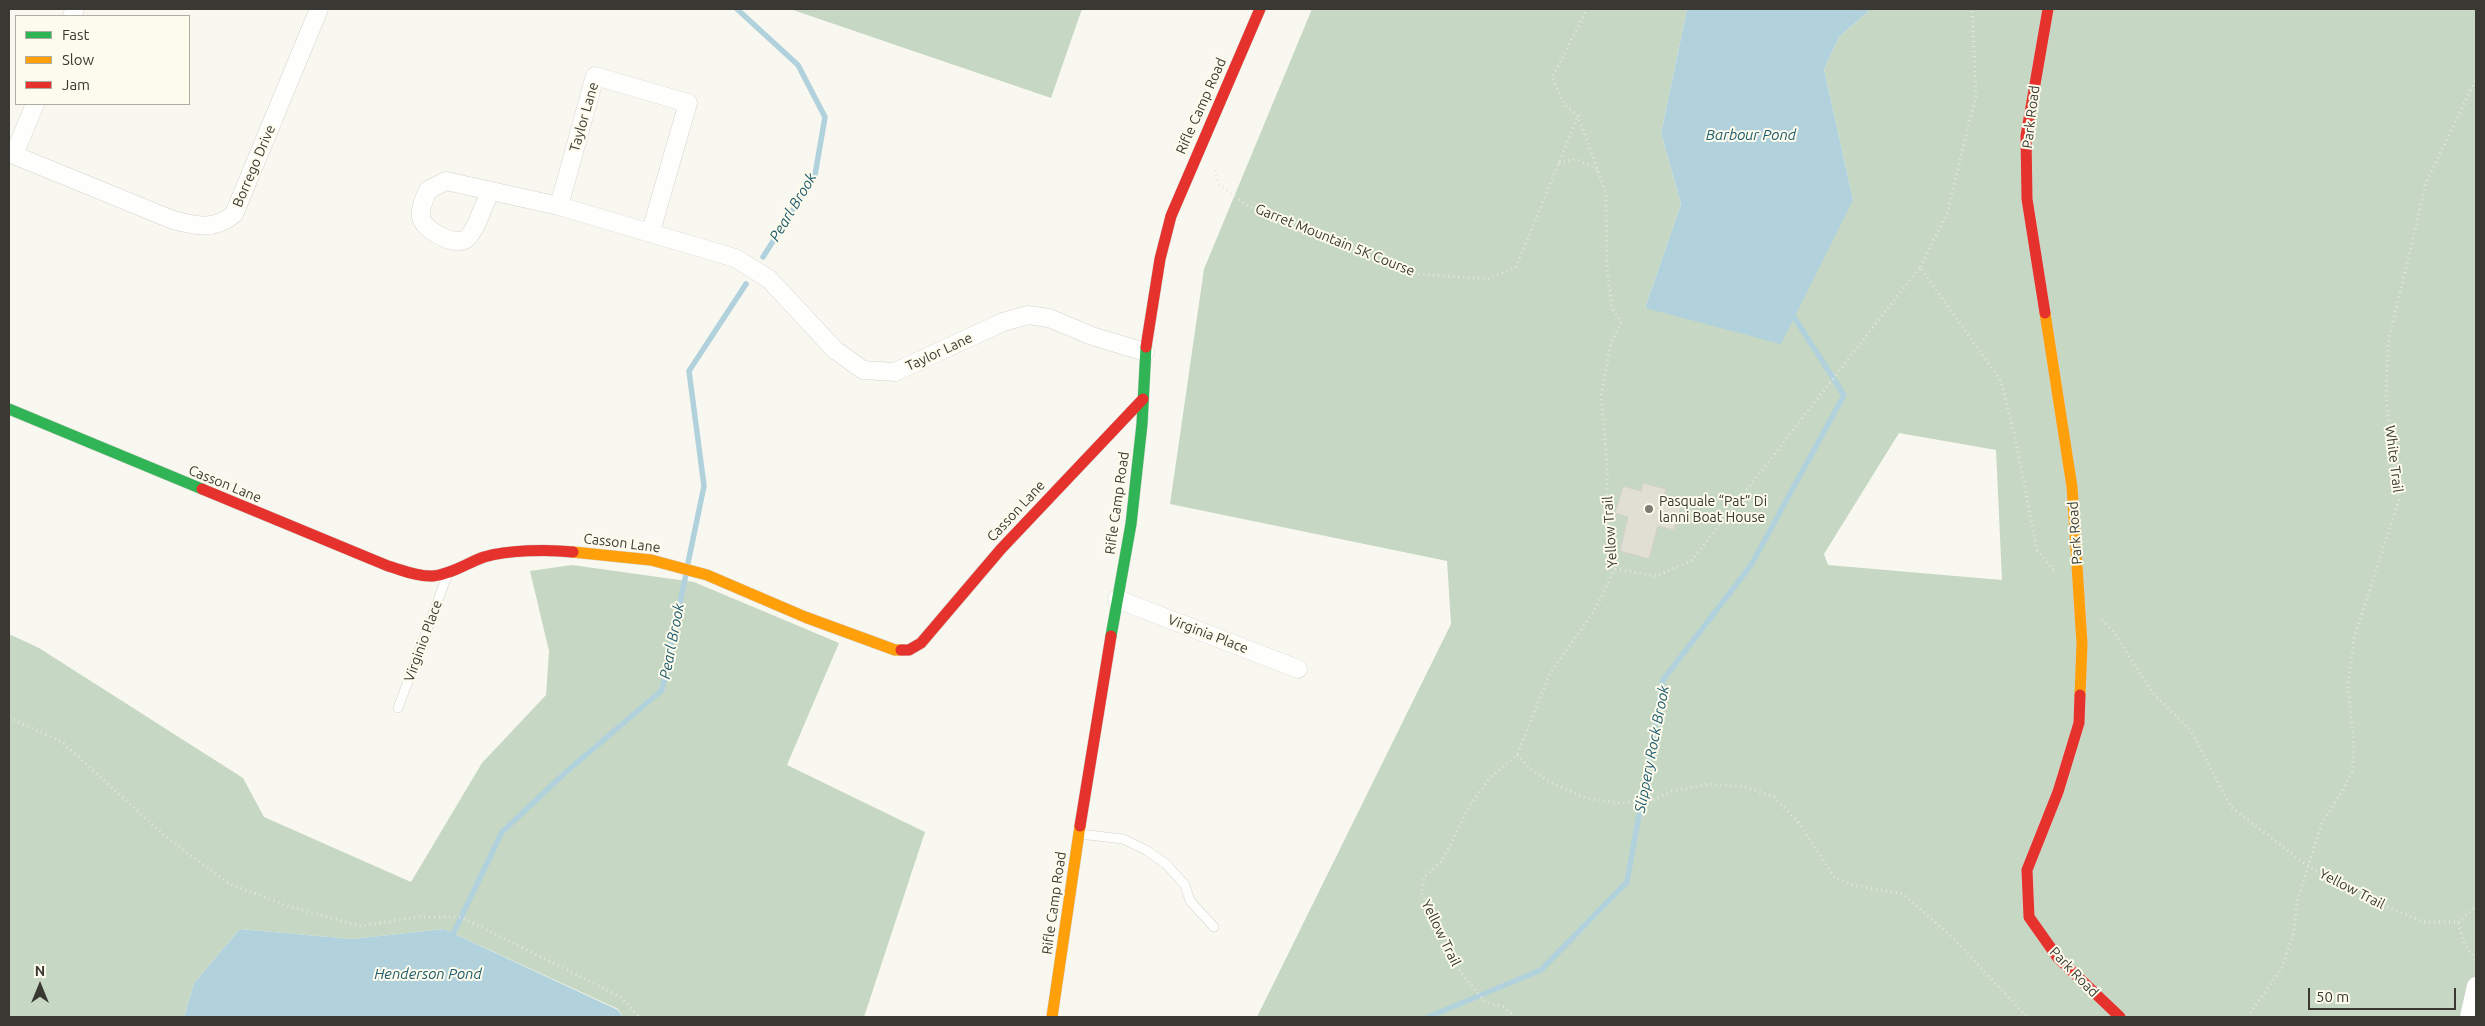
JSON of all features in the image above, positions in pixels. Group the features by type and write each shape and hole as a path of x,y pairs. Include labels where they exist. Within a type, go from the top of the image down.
{"street":[{"name":"Borrego Drive","path":"35,105 11,154 173,220 201,227 220,224 234,214 319,9"},
{"name":"Rifle Camp Road","path":"1052,1017 1093,734 1131,524 1143,399 1145,352 1160,260 1171,216 1260,9"},
{"name":"Park Road","path":"2048,9 2026,136 2027,199 2072,487 2082,644 2079,723 2058,792 2027,870 2029,917 2058,958 2120,1017"},
{"name":"Taylor Lane","path":"559,206 595,76 688,103 650,231"},
{"name":"Taylor Lane","path":"490,191 559,206 650,231 735,258 769,279 835,350 863,370 895,372 1003,322 1028,315 1049,318 1092,336 1145,352"},
{"name":"Casson Lane","path":"9,410 388,566 416,574 432,576 448,573 485,557 548,549 651,560 707,575 805,617 895,650 909,650 921,643 1001,548 1143,399"},
{"name":"Virginia Place","path":"1117,598 1298,668"},
{"path":"2469,1017 2476,986"}],"lane":[{"name":"Virginio Place","path":"398,708 448,573"},
{"path":"1079,834 1123,839 1146,850 1166,864 1185,885 1190,901 1214,927"}],"path":[{"name":"Yellow Trail","path":"1515,1017 1504,1007 1485,1002 1462,974 1446,948 1440,927 1421,892 1425,876 1442,861 1468,808 1489,779 1517,756 1550,673 1593,613 1615,569 1607,519 1607,462 1601,397 1610,346 1621,322 1612,308 1607,268 1606,193 1578,116 1564,104 1552,78 1587,9"},
{"path":"1615,569 1656,576 1692,560 1920,267 1947,214 1976,95 1972,9"},
{"name":"White Trail","path":"2308,866 2322,823 2352,772 2354,746 2348,684 2354,638 2399,500 2386,399 2388,342 2426,183 2476,79"},
{"name":"Garret Mountain 5K Course","path":"1214,166 1218,184 1248,206 1417,274 1488,279 1516,267 1578,116"},
{"path":"1559,164 1576,159 1598,170"},
{"path":"1920,267 2001,381 2015,437 2037,550 2055,572"},
{"path":"2080,600 2113,631 2153,693 2191,731 2231,807 2308,866"},
{"path":"9,718 62,742 166,837 230,884 288,906 360,926 418,917 461,917 622,997 639,1017"},
{"path":"1517,756 1552,783 1585,798 1620,803 1653,800 1672,792 1710,784 1746,786 1774,797 1798,822 1835,878 1852,885 1904,894 1954,939 2027,1017"},
{"name":"Yellow Trail","path":"2247,1017 2282,968 2294,932 2297,901 2308,866 2366,898 2424,922 2458,922"},
{"path":"2476,907 2458,922 2465,946 2476,960"}],"green space":[{"path":"790,9 1082,9 1051,98"},
{"path":"1312,9 1687,9 1661,133 1681,204 1645,308 1853,200 1824,69 1839,37 1871,9 2476,9 2476,1017 1257,1017 1451,624 1447,561 1170,504 1204,269","holes":["1899,433 1996,450 2002,580 1828,565 1824,554"]},
{"path":"572,565 694,582 839,643 787,765 925,832 864,1017 623,1017 618,1009 444,929 352,939 240,929 194,983 184,1017 9,1017 9,634 39,648 243,778 264,817 411,882 482,763 546,695 549,651 530,571"}],"water":[{"name":"Barbour Pond","path":"1687,9 1871,9 1839,37 1824,69 1853,200 1781,344 1645,308 1681,204 1661,133"},
{"name":"Henderson Pond","path":"240,929 352,939 444,929 618,1010 623,1017 184,1017 194,983"}],"building":[{"name":"Pasquale “Pat” Di lanni Boat House","path":"1643,483 1666,489 1663,499 1682,504 1674,530 1658,526 1649,559 1620,551 1628,517 1615,513 1623,486 1641,491"}],"waterway":[{"name":"Pearl Brook","path":"737,9 798,65 825,117 815,175 763,257"},
{"name":"Pearl Brook","path":"688,563 704,486 689,371 746,284"},
{"name":"Slippery Rock Brook","path":"1428,1017 1541,970 1627,882 1663,680 1751,565 1844,395 1794,317"},
{"name":"Pearl Brook","path":"453,934 502,832 566,772 662,690 686,574"}],"traffic: fast":[{"path":"1111,636 1131,524 1142,424 1146,347"},
{"path":"9,409 202,489"}],"traffic: slow":[{"path":"2045,313 2072,487 2082,644 2080,695"},
{"path":"573,552 651,560 707,575 805,617 895,650 901,650"},
{"path":"1052,1017 1080,826"}],"traffic: jam":[{"path":"1146,347 1160,259 1171,216 1260,9"},
{"path":"2045,313 2027,199 2026,136 2048,9"},
{"path":"901,650 909,650 921,643 1001,549 1143,399"},
{"path":"202,489 388,566 410,573 440,575 484,557 505,553 540,550 573,552"},
{"path":"1080,826 1111,636"},
{"path":"2080,695 2079,723 2058,792 2027,870 2029,917 2058,958 2120,1017"}],"place":[{"name":"Pasquale “Pat” Di lanni Boat House","path":"1649,509"}]}
